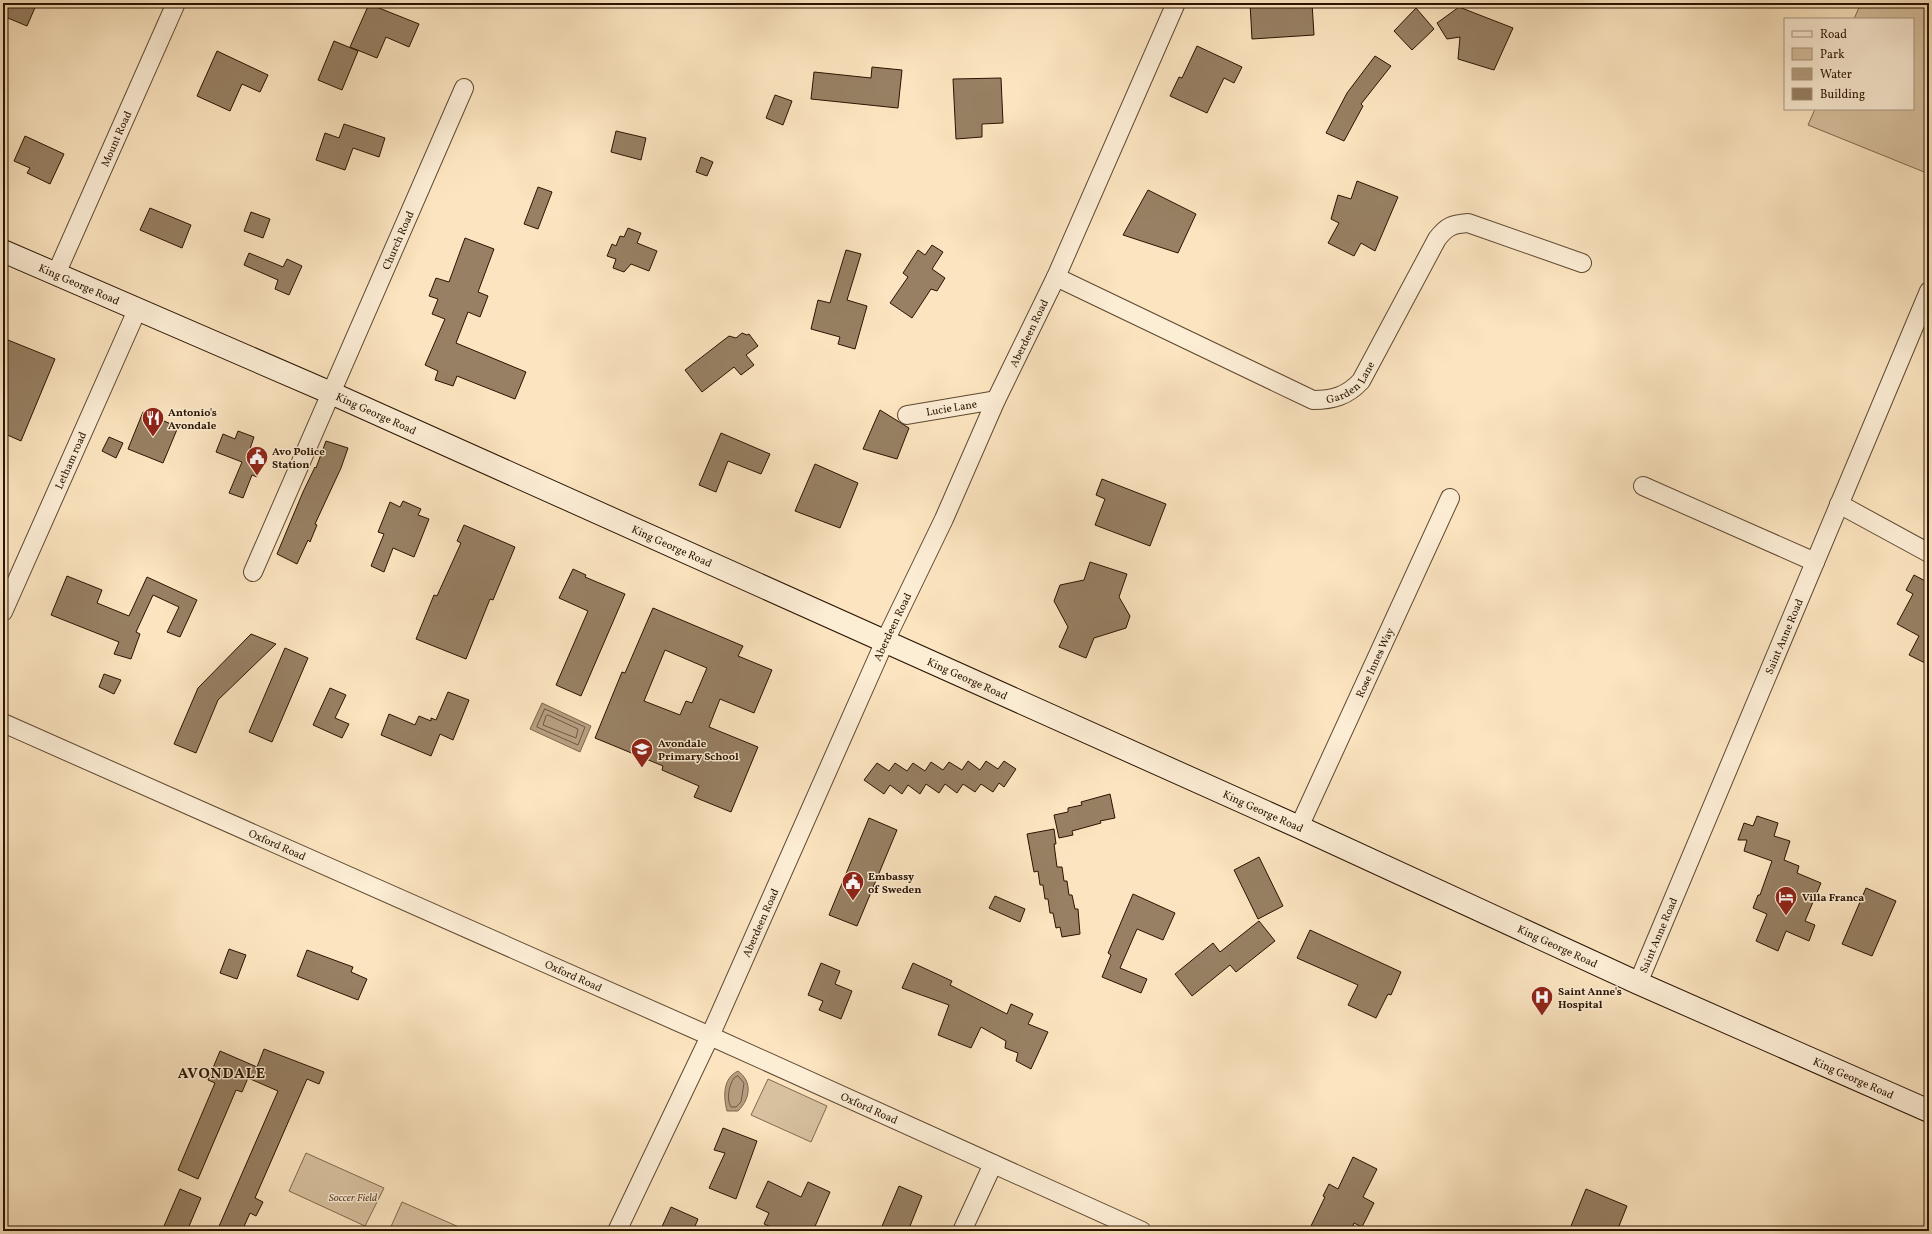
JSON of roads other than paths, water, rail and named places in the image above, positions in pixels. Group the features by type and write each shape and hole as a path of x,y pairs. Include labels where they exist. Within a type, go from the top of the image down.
{"main road":[{"name":"King George Road","path":"3,251 138,308 331,393 1300,827 1638,983 1929,1111"}],"street":[{"name":"Mount Road","path":"56,274 176,3"},
{"name":"Aberdeen Road","path":"617,1231 710,1036 885,641 944,519 996,400 1056,277 1176,3"},
{"name":"Church Road","path":"253,572 464,88"},
{"name":"Garden Lane","path":"1056,277 1313,400 1328,400 1342,396 1353,390 1362,381 1437,239 1446,228 1456,223 1468,223 1582,263"},
{"name":"Saint Anne Road","path":"1638,983 1929,291"},
{"name":"Letham road","path":"3,612 138,308"},
{"name":"Lucie Lane","path":"907,415 996,400"},
{"path":"1643,486 1815,562"},
{"name":"Rose Innes Way","path":"1300,827 1450,498"},
{"path":"1839,504 1929,553"},
{"name":"Oxford Road","path":"3,723 710,1036 1142,1231"},
{"path":"962,1231 992,1164"}],"water":[{"path":"542,703 591,726 580,752 530,729"},
{"path":"738,1071 743,1075 748,1085 747,1096 738,1111 727,1111 725,1088 729,1078"}],"place":[{"name":"Antonio's Avondale","path":"153,438"},
{"name":"Avo Police Station","path":"257,476"},
{"name":"Avondale Primary School","path":"642,768"},
{"name":"Embassy of Sweden","path":"853,902"},
{"name":"Villa Franca","path":"1786,916"},
{"name":"Saint Anne's Hospital","path":"1542,1016"}],"district":[{"name":"AVONDALE","path":"222,1073"}],"park label":[{"name":"Soccer Field","path":"353,1197"}]}
